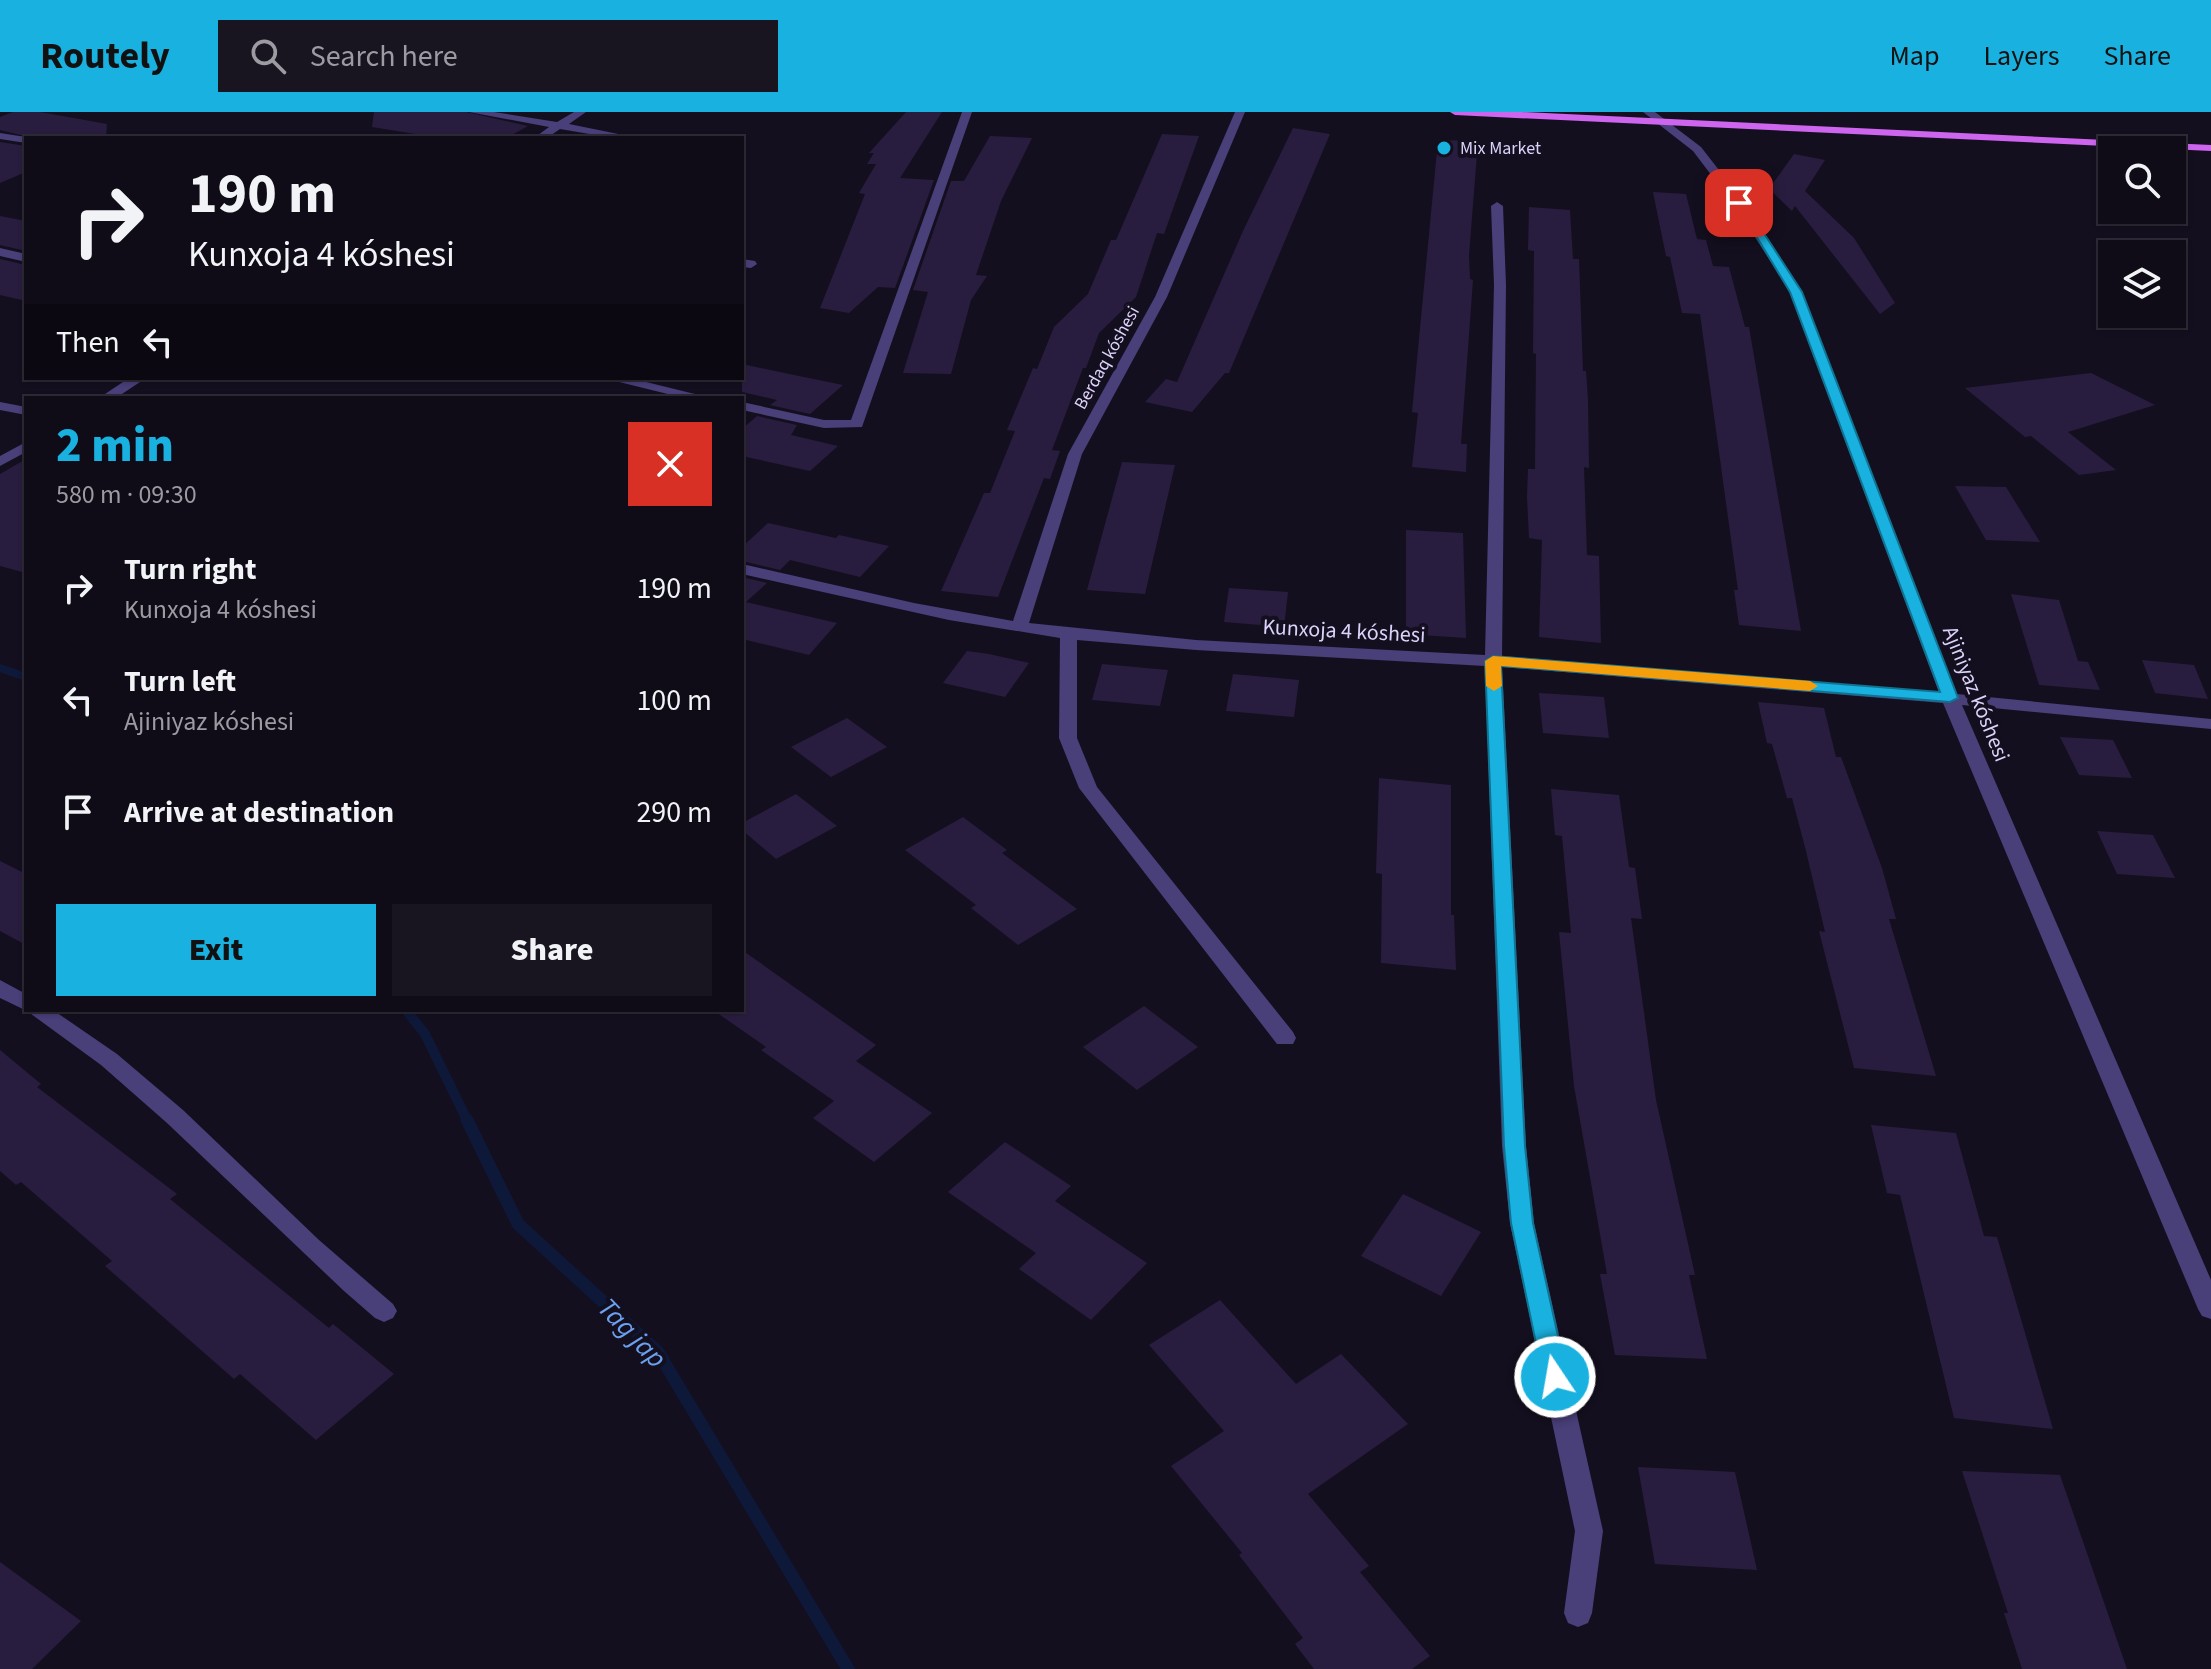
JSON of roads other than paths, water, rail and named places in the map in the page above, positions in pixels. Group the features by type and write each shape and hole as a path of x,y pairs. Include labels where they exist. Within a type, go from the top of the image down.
{"main road":[{"path":"1455,112 1653,115 2211,140"},
{"path":"1634,112 2211,148"}],"street":[{"path":"474,112 622,136"},
{"path":"542,136 581,112"},
{"path":"744,406 824,424 857,424 967,112"},
{"name":"Berdaq kóshesi","path":"1019,627 1075,454 1161,297 1240,112"},
{"name":"Ajiniyaz kóshesi","path":"1653,115 1697,149 1739,203 1794,288 1950,698 2211,1309"},
{"path":"0,136 24,140"},
{"path":"1497,206 1500,285 1493,661 1514,1146 1522,1223 1589,1531 1578,1613"},
{"path":"0,252 24,258"},
{"path":"109,396 136,380"},
{"path":"619,380 695,396"},
{"path":"0,406 24,411"},
{"path":"0,462 24,447"},
{"name":"Kunxoja 4 kóshesi","path":"744,569 1019,627 1160,643 1493,661 1950,698 2211,724"},
{"path":"1069,633 1068,738 1088,788 1285,1038"},
{"path":"0,988 24,1003"},
{"path":"40,1012 82,1037 167,1108 303,1240 384,1311"}],"waterway":[{"name":"Tag jap","path":"0,668 24,676"},
{"name":"Tag jap","path":"408,1012 425,1034 468,1122"},
{"name":"Tag jap","path":"467,1120 518,1224 658,1352 848,1669"}],"place":[{"name":"Mix Market","path":"1444,148"}]}
